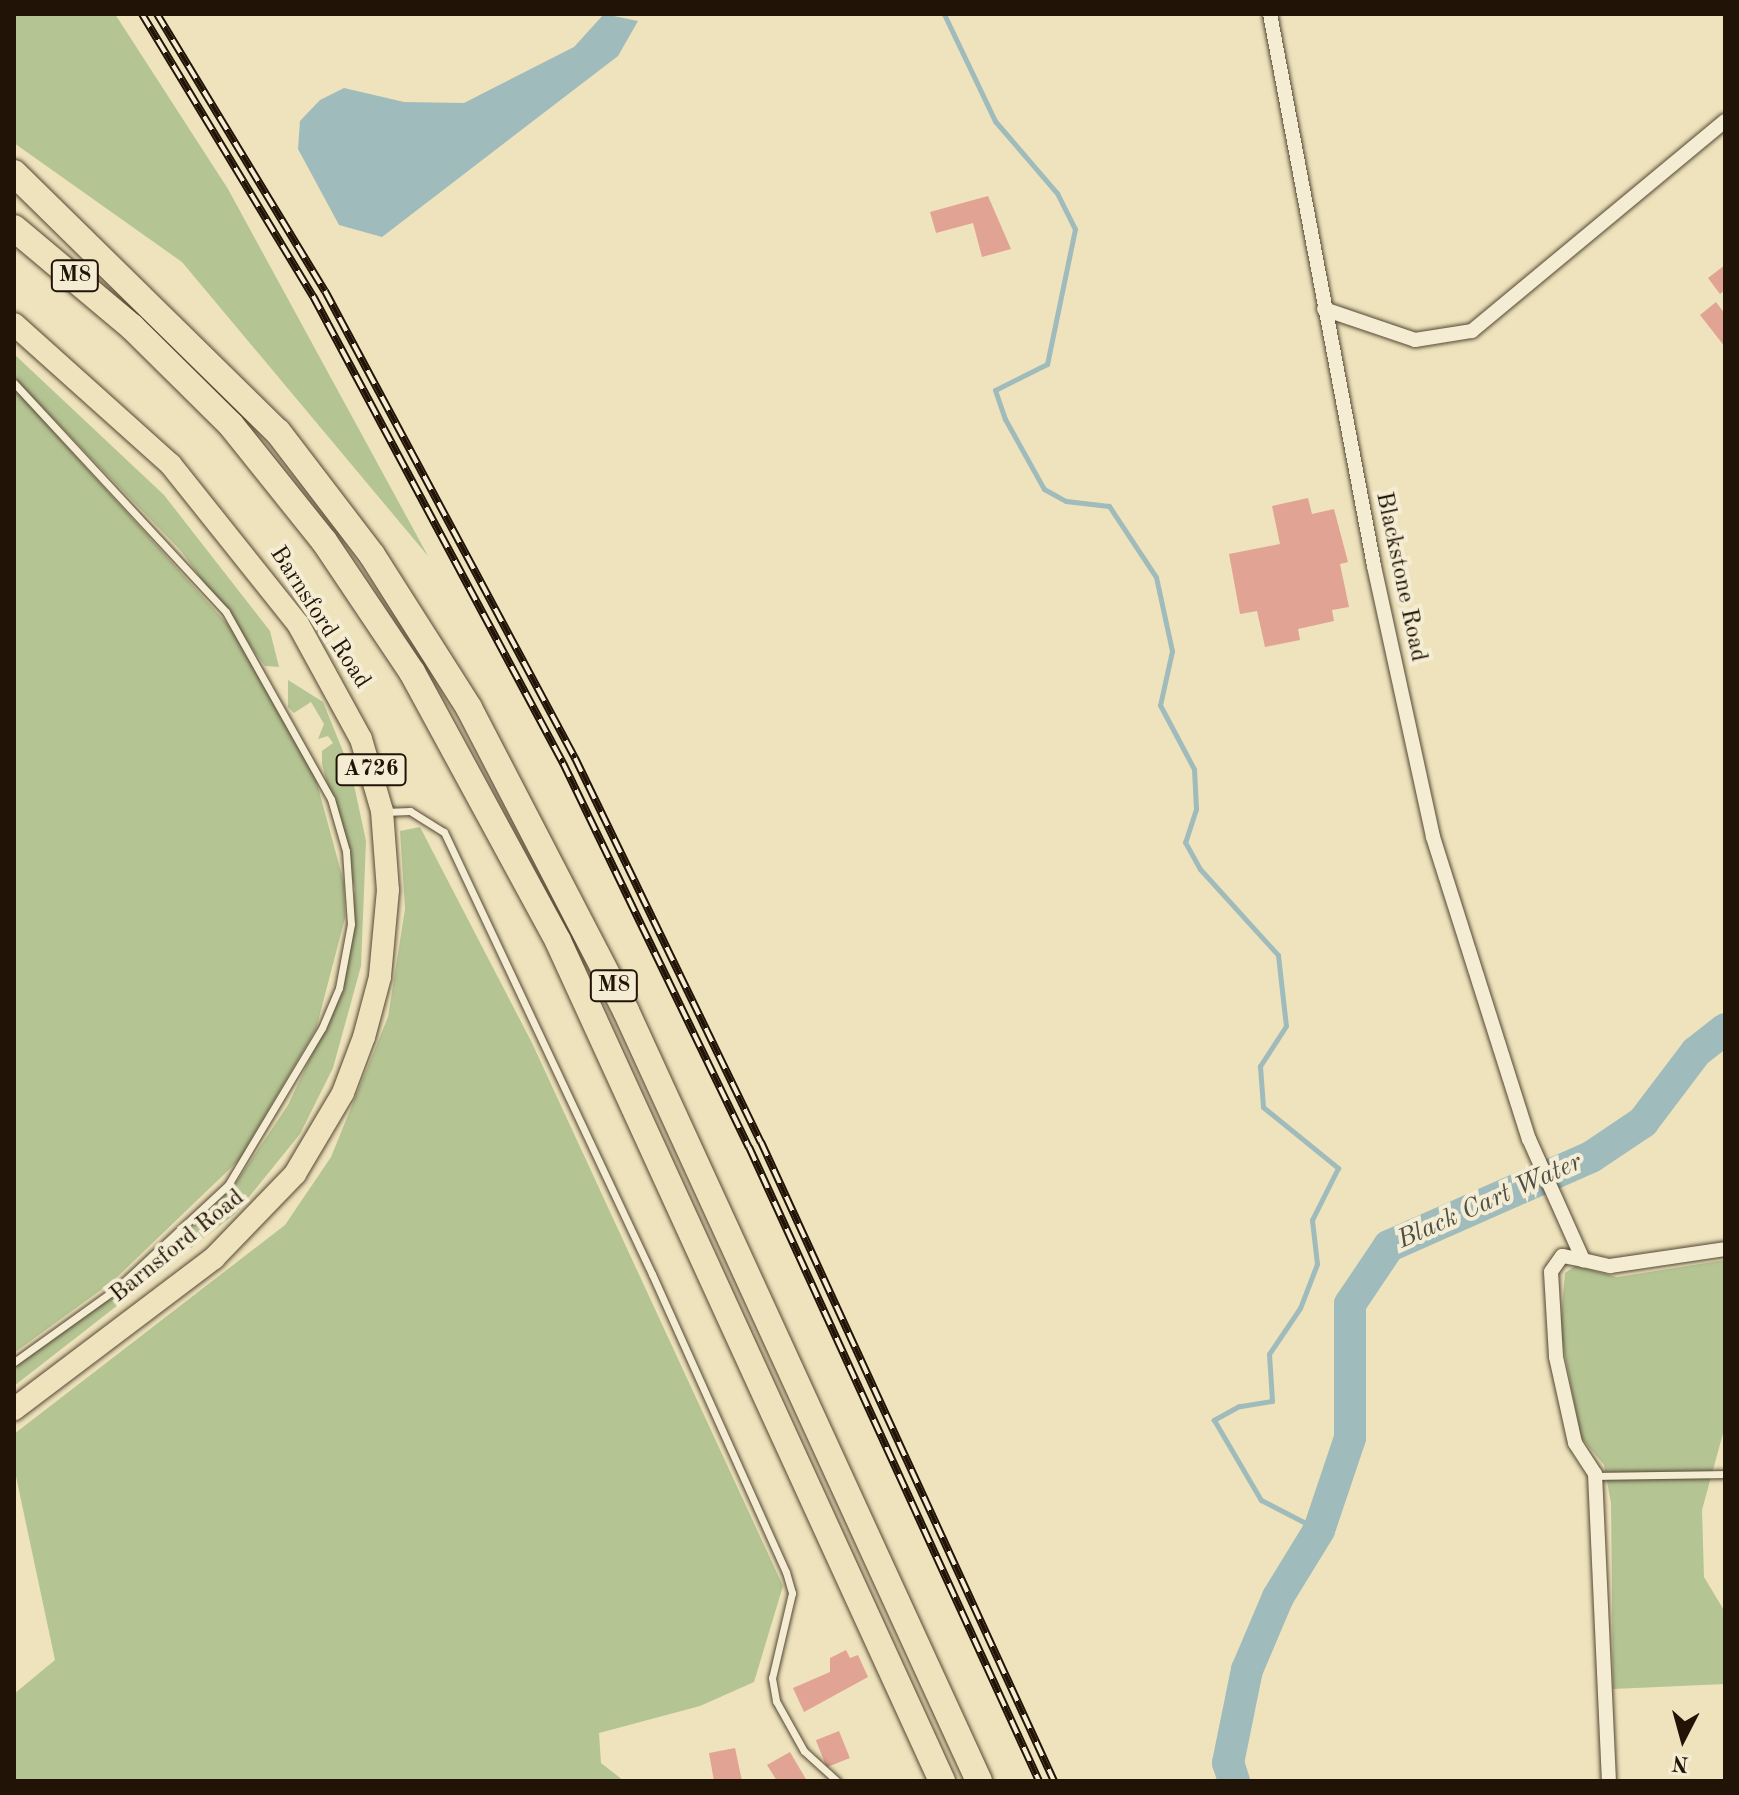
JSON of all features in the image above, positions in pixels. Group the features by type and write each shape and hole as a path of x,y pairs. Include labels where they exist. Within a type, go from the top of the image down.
{"highway":[{"name":"M8","path":"14,173 223,371 327,492 469,708 626,1011 979,1781"},
{"name":"M8","path":"14,188 120,273"},
{"name":"M8","path":"14,228 132,327 292,498 404,659 479,789 630,1092 942,1781"},
{"name":"M8","path":"14,249 132,327"}],"main road":[{"name":"Barnsford Road","path":"14,324 138,431 238,543 336,685 382,811 388,890 380,977 356,1062 313,1147 272,1202 214,1258 14,1409"}],"street":[{"name":"Blackstone Road","path":"1270,14 1324,309 1433,837 1529,1139 1583,1260"},
{"path":"1324,309 1415,340 1472,331 1725,121"},
{"path":"1609,1781 1595,1476 1575,1443 1556,1357 1551,1272 1562,1256 1610,1266 1725,1249"}],"lane":[{"path":"14,383 226,612 331,799 346,851 351,924 339,988 322,1028 228,1185 137,1271 14,1362"},
{"path":"382,811 422,815 444,832 652,1274 786,1572 790,1615 772,1678 776,1701 804,1751 837,1781"},
{"path":"1595,1476 1725,1474"}],"green space":[{"path":"14,14 115,14 228,189 428,556 182,262 14,143"},
{"path":"14,354 164,495 270,631 279,667 265,666 181,551 14,378"},
{"path":"14,388 231,628 315,776 344,883 345,918 316,1029 239,1160 112,1282 14,1353"},
{"path":"288,680 323,702 351,771 366,841 361,966 333,1068 300,1134 236,1213 14,1386 14,1367 151,1265 235,1184 288,1105 343,989 355,889 322,764 322,751 333,743 328,736 318,739 324,724 311,702 294,713 288,707"},
{"path":"420,827 532,1043 783,1586 754,1682 700,1706 599,1733 601,1763 624,1781 14,1781 14,1694 55,1660 14,1467 14,1434 285,1225 331,1157 388,1017 405,909 400,831"},
{"path":"1725,1260 1725,1426 1702,1510 1704,1577 1725,1612 1725,1684 1613,1689 1611,1503 1604,1465 1581,1437 1560,1329 1565,1273 1575,1266 1617,1277"}],"water":[{"path":"604,14 638,21 618,56 382,237 339,225 298,149 300,121 320,100 344,88 404,102 464,103 574,47"}],"building":[{"path":"988,196 1011,249 982,257 973,223 936,233 930,212"},
{"path":"1725,265 1725,290 1720,294 1708,278"},
{"path":"1716,302 1725,314 1725,347 1700,315"},
{"path":"1308,498 1312,514 1334,509 1348,562 1340,564 1349,607 1332,610 1334,621 1298,629 1300,640 1265,647 1257,611 1240,614 1229,554 1280,544 1272,506"},
{"path":"846,1650 850,1658 858,1655 868,1677 804,1712 793,1688 830,1672 830,1658"},
{"path":"839,1731 850,1758 827,1767 816,1740"},
{"path":"735,1748 742,1781 714,1781 709,1753"},
{"path":"790,1752 807,1781 777,1781 767,1765"}],"waterway":[{"path":"944,14 995,121 1057,193 1075,229 1047,364 995,390 1005,419 1044,489 1066,501 1109,506 1156,577 1172,651 1160,705 1194,769 1196,809 1185,842 1200,869 1278,955 1286,1026 1260,1066 1263,1107 1338,1168 1312,1220 1317,1264 1300,1308 1269,1354 1272,1401 1239,1406 1214,1420 1261,1500 1319,1530"},
{"name":"Black Cart Water","path":"1234,1781 1228,1763 1247,1670 1278,1597 1319,1530 1350,1438 1350,1304 1389,1246 1591,1157 1643,1122 1696,1052 1725,1029"}],"railway":[{"path":"142,14 313,296 563,763 749,1147 1039,1781"},
{"path":"157,14 325,291 575,758 761,1142 1054,1781"}]}
